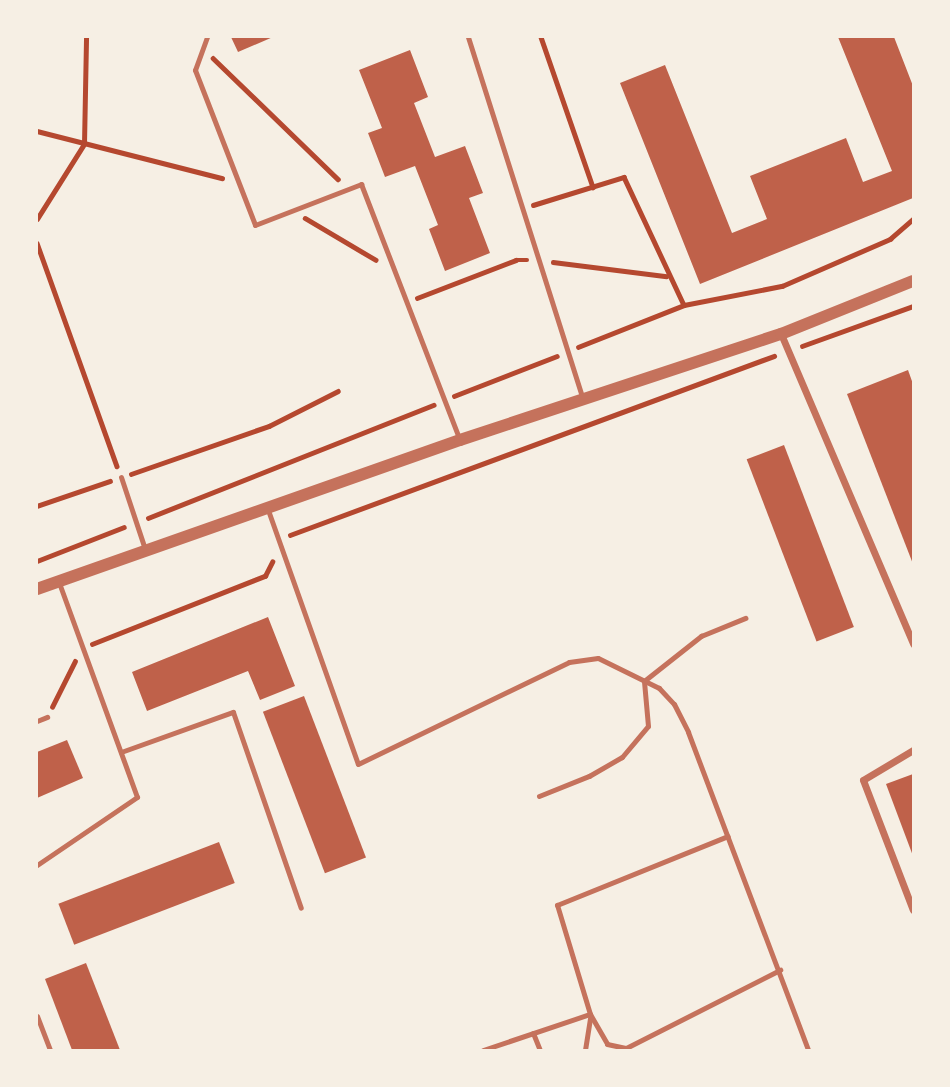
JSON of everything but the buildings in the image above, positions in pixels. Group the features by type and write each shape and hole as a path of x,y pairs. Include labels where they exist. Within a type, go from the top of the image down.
{"street":[{"path":"37,589 460,440 781,334 913,281"},
{"path":"781,334 913,644"},
{"path":"913,750 863,780 913,910"}],"lane":[{"path":"206,37 195,70 255,225 361,184 460,440"},
{"path":"467,37 541,261 583,400"},
{"path":"121,477 145,549"},
{"path":"267,507 358,764 569,662 598,658 644,681 674,704 780,970 808,1050"},
{"path":"37,865 137,797 58,580"},
{"path":"644,681 701,636 746,618"},
{"path":"539,796 589,776 639,741 650,711 644,681"},
{"path":"121,751 233,712 301,908"},
{"path":"37,721 47,717"},
{"path":"728,836 557,905 590,1014 600,1037 614,1049 638,1045 780,970"},
{"path":"483,1050 590,1014"},
{"path":"585,1050 590,1014"},
{"path":"37,1016 50,1050"},
{"path":"533,1033 540,1050"}],"path":[{"path":"37,219 84,144 86,37"},
{"path":"541,37 593,187"},
{"path":"203,48 349,189"},
{"path":"37,131 238,182"},
{"path":"522,208 624,177 667,276 684,305"},
{"path":"293,210 397,272"},
{"path":"37,561 684,305 782,286 890,239 913,219"},
{"path":"37,243 121,477"},
{"path":"408,302 516,260 667,276"},
{"path":"47,717 82,648 264,576 285,537 913,306"},
{"path":"37,506 269,426 338,391"}]}
